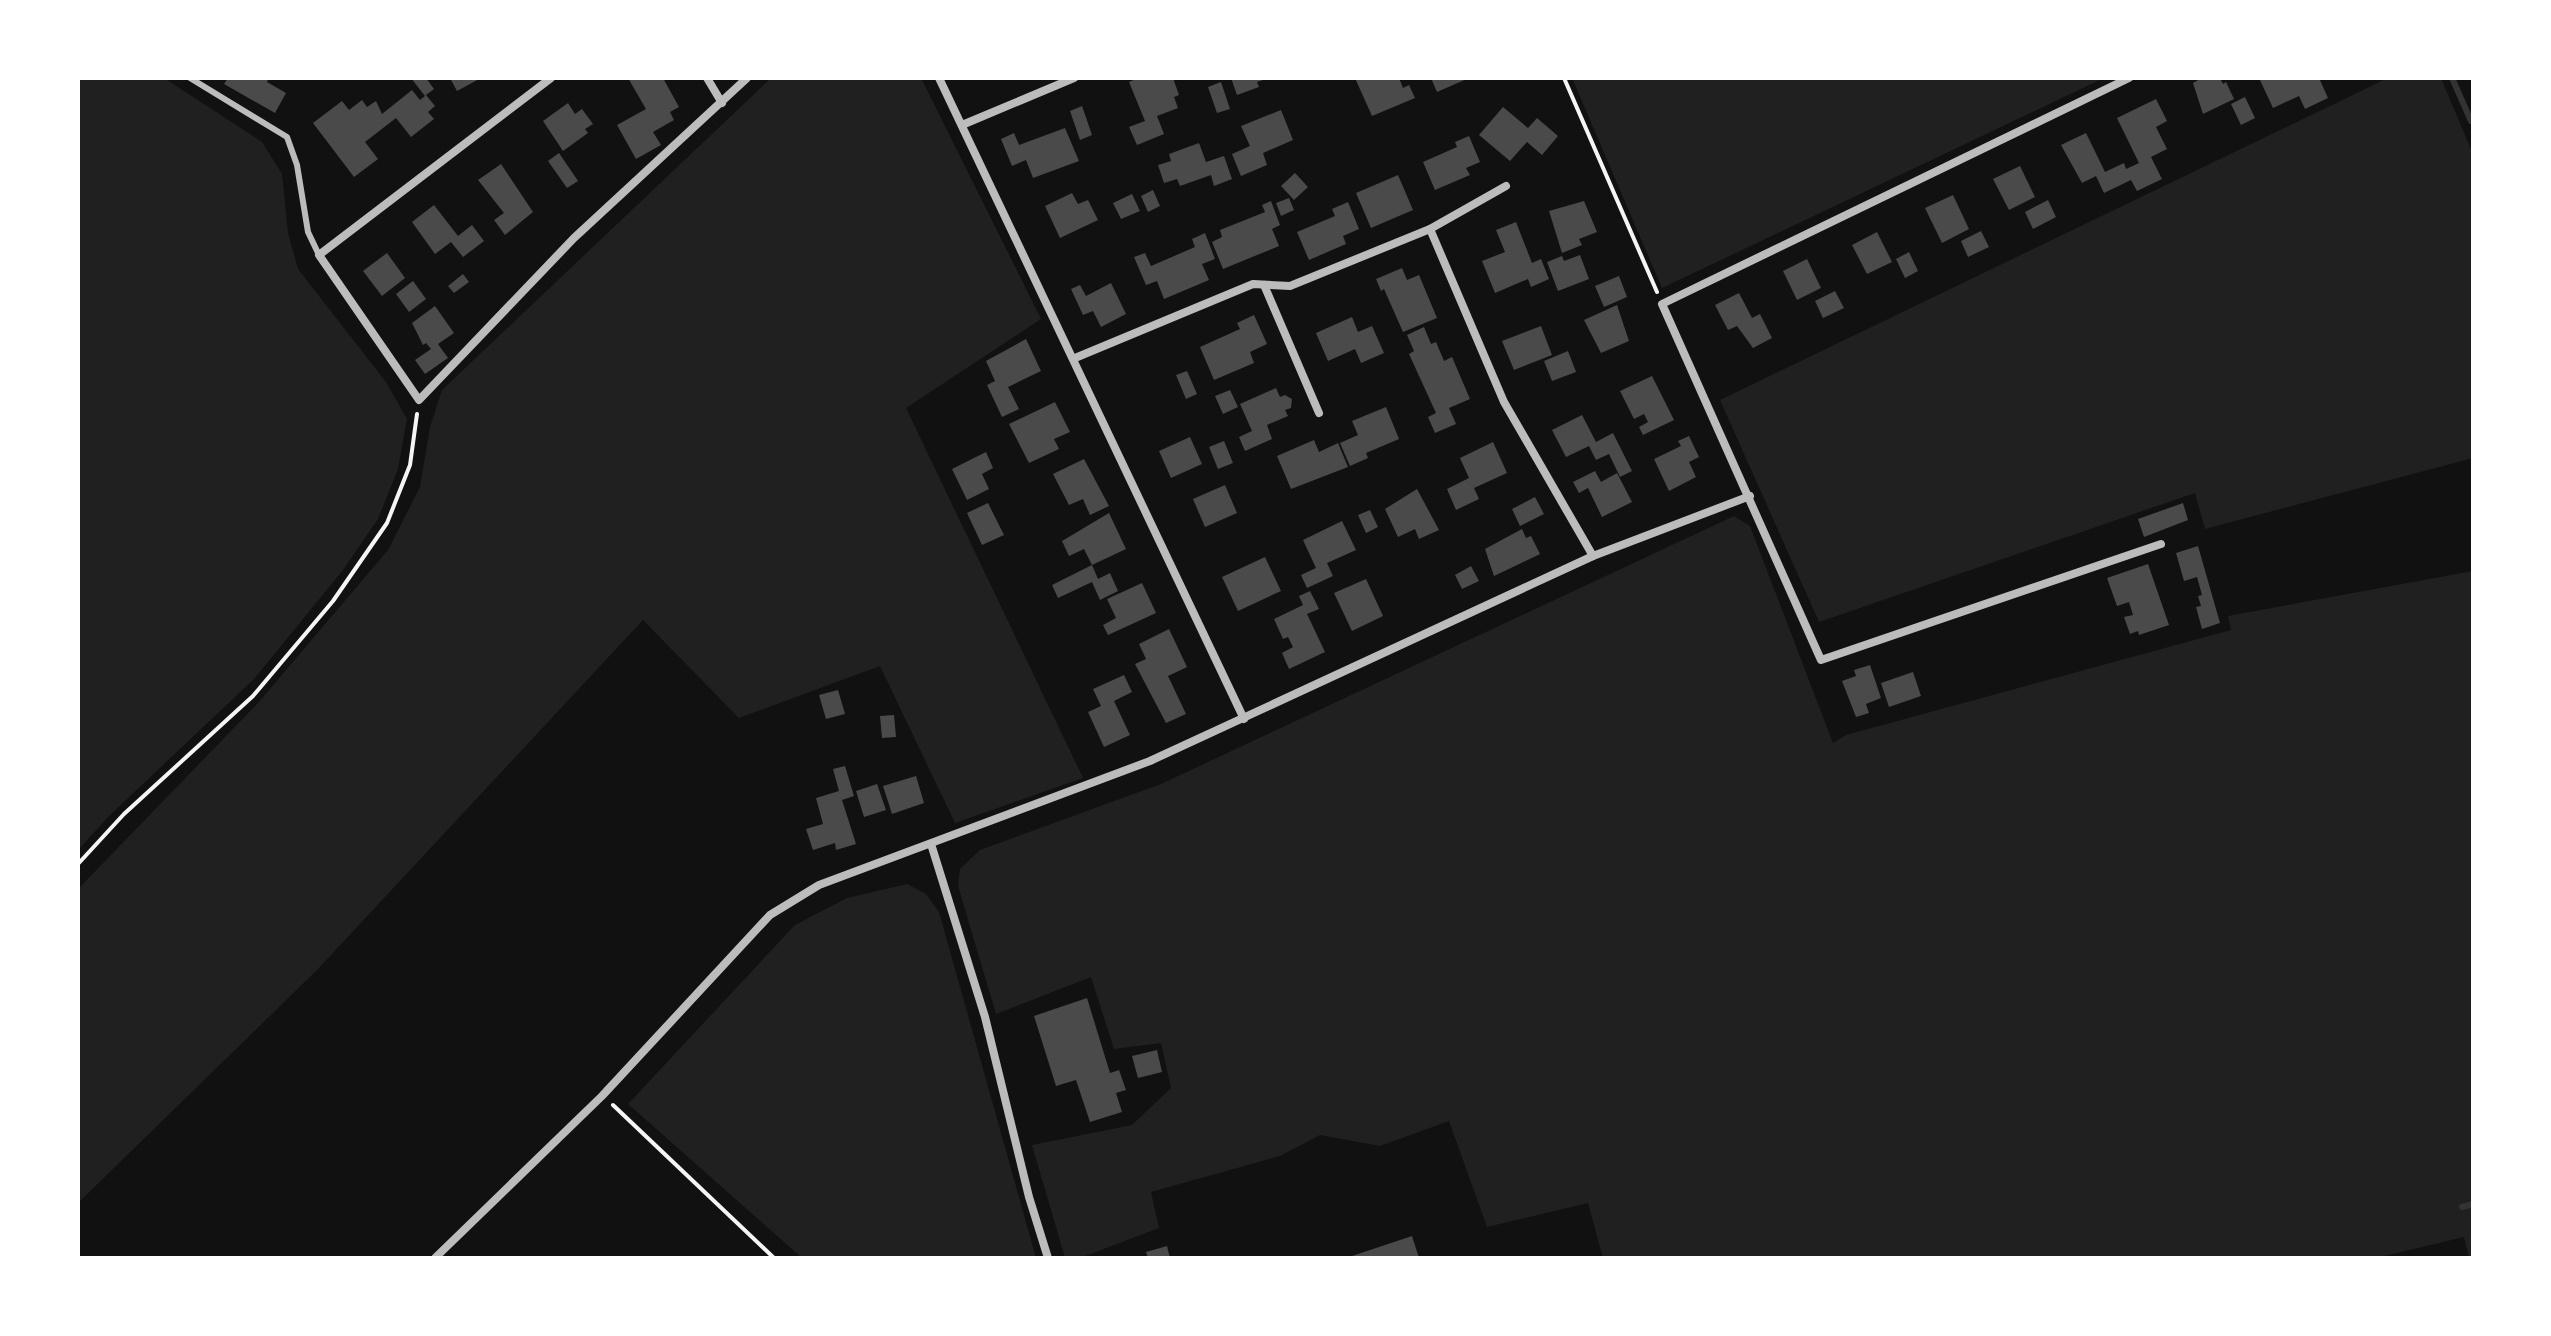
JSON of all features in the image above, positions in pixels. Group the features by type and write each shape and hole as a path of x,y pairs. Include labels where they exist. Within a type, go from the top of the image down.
{"street":[{"path":"551,78 319,255 419,400 574,238 747,78"},
{"path":"707,78 722,103"},
{"path":"939,78 1075,358 1244,719"},
{"path":"962,125 1074,78"},
{"path":"2129,78 1662,304 1821,660 2161,544"},
{"path":"1075,358 1253,284 1290,286 1430,229 1506,186"},
{"path":"1430,229 1504,402 1593,556"},
{"path":"1264,285 1319,413"},
{"path":"435,1258 602,1096 770,915 819,885 1150,761 1593,556 1750,496"},
{"path":"931,844 985,1017 1029,1197 1048,1258"}],"lane":[{"path":"190,78 287,137 297,165 308,232 319,255"}],"path":[{"path":"1564,78 1662,304"},
{"path":"78,864 124,814 186,761 253,696 333,601 387,523 410,465 419,400"},
{"path":"602,1096 774,1258"}],"shaded area":[{"path":"78,78 164,78 262,142 282,174 288,233 298,269 386,382 407,419 398,469 378,519 343,570 254,679 109,816 78,850"},
{"path":"771,78 921,78 1041,319 906,408 1083,778 955,823 880,666 739,718 643,620 317,970 78,1203 78,889 258,703 388,550 420,487 430,427 442,390"},
{"path":"1572,78 2104,78 1662,288"},
{"path":"2388,78 2441,78 2473,154 2473,458 2205,529 2195,493 1819,622 1720,400"},
{"path":"1734,516 1750,526 1833,743 1846,735 2231,630 2228,616 2473,571 2473,1258 2469,1258 2464,1237 2376,1258 1603,1258 1588,1203 1487,1227 1449,1121 1380,1146 1320,1135 1280,1156 1151,1192 1159,1228 1080,1258 1065,1258 1032,1145 1132,1125 1171,1088 1161,1043 1114,1049 1091,977 996,1014 958,886 960,869 980,850 1161,784"},
{"path":"907,884 926,894 939,912 1036,1258 802,1258 628,1104 795,925 847,898"}],"building":[{"path":"228,78 269,78 267,82 286,93 275,113 224,84"},
{"path":"411,78 426,78 434,89 426,95 435,106 428,112 434,119 411,137 396,118 365,142 378,159 354,177 313,123 342,101 349,110 362,100 367,107 376,101 382,114 412,90 420,100 425,96"},
{"path":"450,78 481,78 457,91"},
{"path":"628,78 663,78 679,107 670,112 674,120 653,132 661,145 636,159 617,125 646,109"},
{"path":"1138,78 1173,78 1179,95 1174,97 1178,108 1157,116 1164,134 1137,145 1129,127 1145,121 1129,82"},
{"path":"1231,78 1269,78 1257,82 1259,87 1237,95"},
{"path":"1355,78 1399,78 1403,88 1409,85 1415,98 1372,116"},
{"path":"1431,78 1469,78 1437,92"},
{"path":"2202,78 2220,78 2223,84 2226,82 2234,99 2203,114 2193,83"},
{"path":"2259,78 2319,78 2328,98 2305,109 2299,96 2273,108"},
{"path":"1221,82 1230,109 1217,113 1208,87"},
{"path":"2245,97 2255,118 2241,125 2231,104"},
{"path":"2156,99 2167,121 2156,127 2167,149 2151,157 2162,179 2137,191 2131,180 2104,193 2096,176 2082,183 2061,145 2086,133 2105,172 2124,163 2126,169 2139,163 2117,118"},
{"path":"568,103 575,114 582,109 593,124 585,129 588,133 563,151 543,121"},
{"path":"1082,106 1092,135 1080,140 1070,111"},
{"path":"1503,107 1528,128 1537,118 1558,136 1542,155 1527,142 1510,161 1479,135"},
{"path":"1281,110 1293,140 1263,153 1267,165 1241,176 1232,154 1250,146 1241,126"},
{"path":"1065,128 1079,161 1033,178 1026,160 1012,166 1001,139 1014,133 1019,145"},
{"path":"1469,136 1480,162 1466,168 1470,175 1435,190 1423,162 1457,147 1455,142"},
{"path":"1199,143 1206,162 1224,156 1232,179 1214,186 1211,175 1180,186 1177,179 1164,183 1158,165 1171,161 1169,154"},
{"path":"559,153 578,181 567,188 548,161"},
{"path":"501,164 533,212 505,235 494,220 504,213 478,180"},
{"path":"2020,166 2035,197 2009,210 1993,179"},
{"path":"1295,173 1308,187 1294,200 1281,186"},
{"path":"1398,175 1413,210 1371,228 1356,193"},
{"path":"1153,190 1160,206 1148,212 1141,196"},
{"path":"1072,193 1078,204 1088,200 1098,220 1060,238 1045,206"},
{"path":"1132,194 1140,211 1121,219 1113,203"},
{"path":"1953,195 1969,229 1942,243 1925,208"},
{"path":"1289,198 1294,210 1281,216 1276,203"},
{"path":"2048,200 2056,217 2033,229 2025,212"},
{"path":"1271,201 1280,225 1272,229 1279,246 1223,269 1212,242 1222,237 1220,230 1265,212 1262,205"},
{"path":"1584,201 1597,232 1579,239 1582,245 1562,253 1549,211"},
{"path":"1348,202 1359,229 1343,236 1346,244 1309,260 1297,232 1335,216 1332,209"},
{"path":"434,205 458,236 472,225 484,241 463,257 451,242 435,254 412,222"},
{"path":"1516,222 1532,263 1541,259 1549,279 1531,287 1528,279 1495,293 1482,261 1505,252 1496,230"},
{"path":"1981,231 1989,247 1968,257 1961,241"},
{"path":"1877,232 1892,262 1867,274 1852,245"},
{"path":"1205,233 1215,259 1202,264 1209,280 1164,299 1157,281 1146,285 1134,257 1145,253 1151,266 1195,247 1192,239"},
{"path":"1909,252 1918,271 1905,278 1896,259"},
{"path":"387,253 405,278 382,296 363,271"},
{"path":"1580,255 1589,279 1558,291 1547,262 1562,256 1564,261"},
{"path":"1807,259 1821,288 1797,300 1783,271"},
{"path":"1402,268 1407,280 1419,275 1437,318 1403,332 1384,289 1381,291 1376,279"},
{"path":"463,274 469,282 454,293 448,286"},
{"path":"1619,276 1627,297 1604,307 1595,286"},
{"path":"413,281 426,299 409,312 396,294"},
{"path":"1111,283 1126,314 1101,327 1093,311 1083,315 1071,289 1080,285 1086,296"},
{"path":"1835,291 1844,308 1823,318 1815,301"},
{"path":"1739,293 1752,318 1760,314 1772,338 1753,348 1737,326 1728,330 1715,305"},
{"path":"1617,305 1629,341 1601,353 1584,320"},
{"path":"435,306 454,333 438,344 448,358 425,374 415,360 431,349 426,343 423,345 412,323"},
{"path":"1254,315 1267,344 1250,352 1254,363 1214,380 1200,347 1240,329 1237,323"},
{"path":"1352,317 1358,332 1372,326 1384,353 1361,363 1355,349 1328,361 1316,333"},
{"path":"1541,326 1552,355 1514,370 1502,341"},
{"path":"1424,327 1431,344 1436,342 1444,361 1452,357 1470,399 1449,408 1456,424 1435,433 1428,417 1436,413 1409,354 1414,351 1407,335"},
{"path":"1026,339 1041,371 1008,387 1019,409 1002,417 987,385 995,381 986,361"},
{"path":"1568,351 1576,372 1552,381 1544,361"},
{"path":"1187,371 1197,394 1186,399 1176,375"},
{"path":"1652,376 1674,420 1643,435 1639,427 1648,422 1644,414 1634,419 1620,391"},
{"path":"1276,388 1280,397 1285,395 1292,399 1291,408 1285,410 1288,416 1267,425 1272,439 1245,451 1239,437 1252,431 1240,404"},
{"path":"1230,390 1238,407 1223,414 1215,396"},
{"path":"1055,402 1070,432 1054,439 1059,449 1029,463 1009,424"},
{"path":"1386,407 1399,439 1366,453 1368,458 1350,466 1340,443 1358,435 1352,421"},
{"path":"1582,415 1596,442 1613,433 1632,471 1620,477 1609,454 1596,460 1589,446 1566,457 1552,430"},
{"path":"1689,436 1699,457 1689,462 1696,477 1669,491 1654,459 1681,446 1678,441"},
{"path":"1190,437 1202,464 1171,478 1159,451"},
{"path":"1314,440 1319,452 1338,443 1348,467 1291,489 1277,456"},
{"path":"1224,441 1233,463 1218,469 1209,447"},
{"path":"1493,442 1507,473 1474,488 1479,499 1456,510 1447,489 1469,478 1460,458"},
{"path":"986,452 993,468 982,474 989,489 967,500 952,469"},
{"path":"1084,459 1109,506 1090,515 1083,499 1069,505 1053,474"},
{"path":"1595,471 1601,482 1617,473 1632,502 1602,517 1588,488 1579,493 1573,482"},
{"path":"1225,485 1237,513 1205,527 1193,499"},
{"path":"1417,489 1439,530 1419,539 1415,529 1398,537 1385,509"},
{"path":"1535,497 1544,514 1520,526 1512,509"},
{"path":"988,503 1004,535 982,545 967,513"},
{"path":"2183,503 2188,520 2144,537 2138,519"},
{"path":"1370,510 1378,527 1366,533 1358,515"},
{"path":"1109,513 1126,549 1092,565 1084,549 1069,556 1062,541"},
{"path":"1342,521 1356,550 1327,563 1333,576 1307,588 1301,575 1316,568 1303,540"},
{"path":"1522,529 1526,538 1531,536 1540,554 1494,576 1485,549"},
{"path":"2198,546 2220,623 2202,629 2196,607 2201,606 2198,596 2202,595 2197,577 2184,581 2176,553"},
{"path":"1265,557 1281,591 1238,611 1222,577"},
{"path":"2148,564 2169,625 2139,635 2138,631 2130,634 2124,617 2133,615 2129,602 2117,606 2107,578"},
{"path":"1092,565 1098,579 1110,573 1118,591 1100,600 1092,582 1058,598 1052,585"},
{"path":"1471,566 1479,581 1462,589 1455,575"},
{"path":"1366,579 1383,616 1352,631 1334,593"},
{"path":"1142,583 1156,613 1108,635 1103,625 1116,618 1107,599"},
{"path":"1310,591 1319,609 1307,614 1325,652 1289,669 1282,653 1293,647 1288,637 1283,639 1274,619 1303,605 1299,596"},
{"path":"1169,629 1187,667 1168,676 1186,714 1166,723 1135,664 1146,659 1139,644"},
{"path":"1870,665 1881,698 1866,704 1869,713 1856,717 1842,681 1856,676 1854,670"},
{"path":"1913,672 1921,696 1889,707 1881,683"},
{"path":"1124,675 1132,692 1114,701 1130,735 1104,747 1088,712 1101,706 1093,689"},
{"path":"838,690 845,714 826,719 819,695"},
{"path":"894,715 896,737 882,738 880,716"},
{"path":"845,766 854,796 842,800 856,844 836,850 835,843 813,850 806,829 823,824 816,798 839,791 833,769"},
{"path":"916,776 924,803 892,814 883,786"},
{"path":"877,784 886,810 864,817 856,791"},
{"path":"1087,998 1110,1073 1119,1070 1126,1090 1116,1093 1122,1112 1090,1122 1076,1080 1056,1086 1034,1016"},
{"path":"1157,1050 1162,1072 1138,1078 1132,1056"},
{"path":"1412,1236 1419,1258 1349,1258 1349,1257"},
{"path":"1167,1246 1170,1258 1148,1258 1146,1252"}],"waterway":[{"path":"2452,78 2471,121"},
{"path":"2462,1207 2473,1204"}]}
